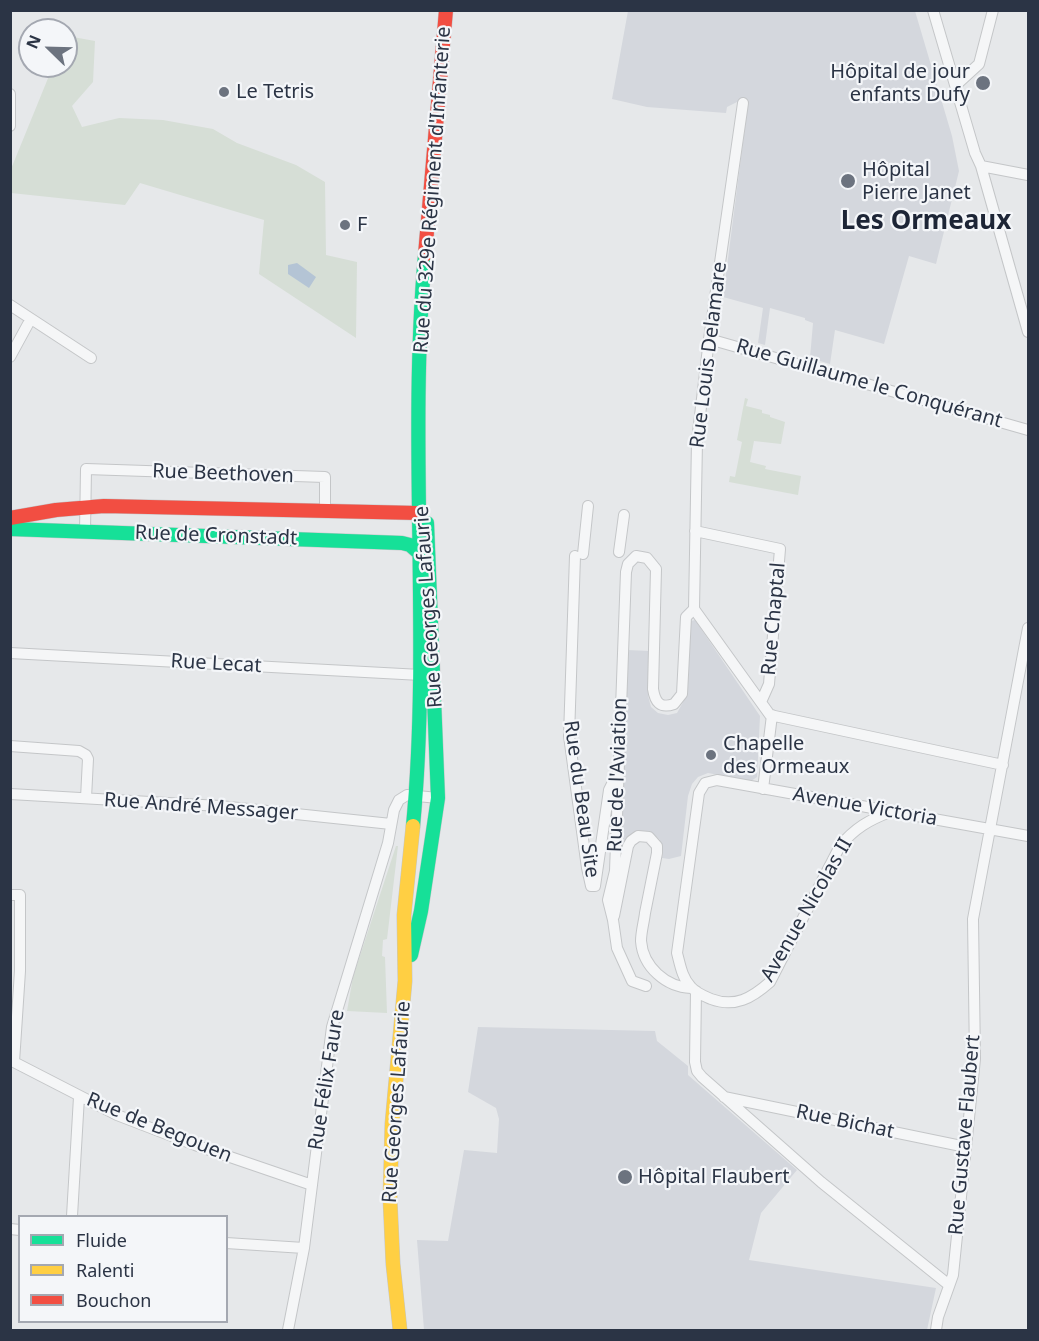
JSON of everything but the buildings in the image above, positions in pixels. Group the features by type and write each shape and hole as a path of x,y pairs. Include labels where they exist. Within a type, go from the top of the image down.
{"street":[{"name":"Rue du 329e Régiment d'Infanterie","path":"418,513 420,308 446,10"},
{"path":"933,10 1029,332"},
{"path":"956,85 980,64 993,10"},
{"path":"10,94 10,126"},
{"name":"Rue Louis Delamare","path":"640,556 651,560 656,569 653,688 655,698 659,704 664,706 674,704 682,694 686,617 694,609 697,441 709,339 743,103"},
{"path":"981,166 1029,175"},
{"path":"10,305 91,358"},
{"path":"10,357 28,324"},
{"name":"Rue Guillaume le Conquérant","path":"709,339 1029,430"},
{"name":"Rue Beethoven","path":"85,507 86,469 326,477 326,511"},
{"name":"Rue Georges Lafaurie","path":"405,981 421,910 438,798 428,536 426,510 418,488"},
{"name":"Rue de Cronstadt","path":"10,518 85,507 146,506 418,513"},
{"name":"Rue du Beau Site","path":"588,506 579,555 569,736 591,886 595,886 609,790 618,770"},
{"path":"85,507 85,531"},
{"name":"Rue Georges Lafaurie","path":"400,1330 390,1232 390,1199 392,1124 405,981 404,915 415,796 421,675 418,513"},
{"path":"418,513 428,536"},
{"path":"620,552 624,515"},
{"name":"Rue de Cronstadt","path":"10,529 402,543 410,544 418,552"},
{"name":"Rue Chaptal","path":"695,531 780,549 769,684 761,702"},
{"name":"Rue de l'Aviation","path":"640,556 630,561 626,572 615,871 608,900 617,948 627,972 632,981 646,986"},
{"path":"694,609 772,715 1003,765"},
{"name":"Rue Gustave Flaubert","path":"936,1330 938,1317 953,1275 975,1059 974,919 1029,628"},
{"name":"Rue Lecat","path":"10,652 421,675"},
{"path":"763,789 772,715"},
{"path":"10,746 83,753 88,759 86,798"},
{"name":"Avenue Victoria","path":"694,989 683,974 677,953 699,793 705,783 717,780 1029,836"},
{"name":"Rue André Messager","path":"10,794 220,806 391,824"},
{"name":"Rue Félix Faure","path":"288,1330 304,1248 332,1027 388,843 394,810 399,800 406,795 415,796"},
{"path":"415,796 438,798"},
{"name":"Avenue Nicolas II","path":"613,920 628,846 634,838 644,835 657,846 641,934 649,964 668,983 679,988 694,989 715,1000 728,1003 743,1001 757,994 770,982 840,846 851,832 868,820 890,812"},
{"path":"12,1061 20,971 15,895"},
{"path":"694,989 697,1071 821,1182 949,1285"},
{"name":"Rue de Begouen","path":"12,1061 117,1115 195,1145 312,1185"},
{"path":"72,1215 79,1097"},
{"name":"Rue Bichat","path":"724,1097 966,1147"},
{"path":"228,1243 304,1248"}],"shaded area":[{"name":"Hôpital Pierre Janet","path":"628,11 915,11 952,136 959,171 936,264 909,256 884,344 835,330 830,364 810,358 813,323 805,318 770,308 765,345 758,343 763,308 723,297 748,104 737,102 727,107 726,113 647,107 612,99"},
{"path":"78,38 95,41 93,82 72,106 82,127 119,118 163,120 213,129 237,143 296,165 325,182 326,255 357,262 356,338 259,274 264,220 140,183 125,205 11,193 11,169 48,78 78,78"},
{"path":"745,398 748,399 746,406 762,410 762,413 785,422 781,444 754,441 750,462 766,466 765,469 801,476 798,495 729,482 730,476 735,477 742,442 737,440"},
{"path":"695,620 760,716 757,777 751,781 708,773 698,777 692,784 688,796 681,856 662,858 660,840 651,832 634,832 626,841 619,871 627,650 650,651 648,696 651,707 658,713 668,715 677,713 687,695 691,621"},
{"path":"396,846 398,846 387,939 383,940 382,956 385,957 387,1013 347,1011 353,977"},
{"name":"Hôpital Flaubert","path":"478,1027 655,1031 657,1041 688,1066 688,1075 797,1170 761,1213 749,1260 936,1288 927,1330 424,1330 417,1240 448,1241 464,1150 497,1153 499,1119 496,1108 468,1092"}],"water":[{"path":"297,263 316,277 309,288 288,274 288,265"}],"traffic: fast":[{"path":"413,826 420,683 418,398 425,255"},
{"path":"411,955 421,911 438,798 427,523"},
{"path":"10,529 402,543 410,545 418,552"}],"traffic: slow":[{"path":"400,1330 393,1264 390,1199 392,1124 405,981 404,915 413,826"}],"traffic: jam":[{"path":"425,255 446,10"},
{"path":"10,518 56,510 104,506 418,513"}],"place":[{"name":"Hôpital de jour enfants Dufy","path":"983,83"},
{"name":"Le Tetris","path":"224,92"},
{"name":"Hôpital Pierre Janet","path":"848,181"},
{"name":"F","path":"345,225"},
{"name":"Chapelle des Ormeaux","path":"711,755"},
{"name":"Hôpital Flaubert","path":"625,1177"}],"district":[{"name":"Les Ormeaux","path":"926,222"}]}
